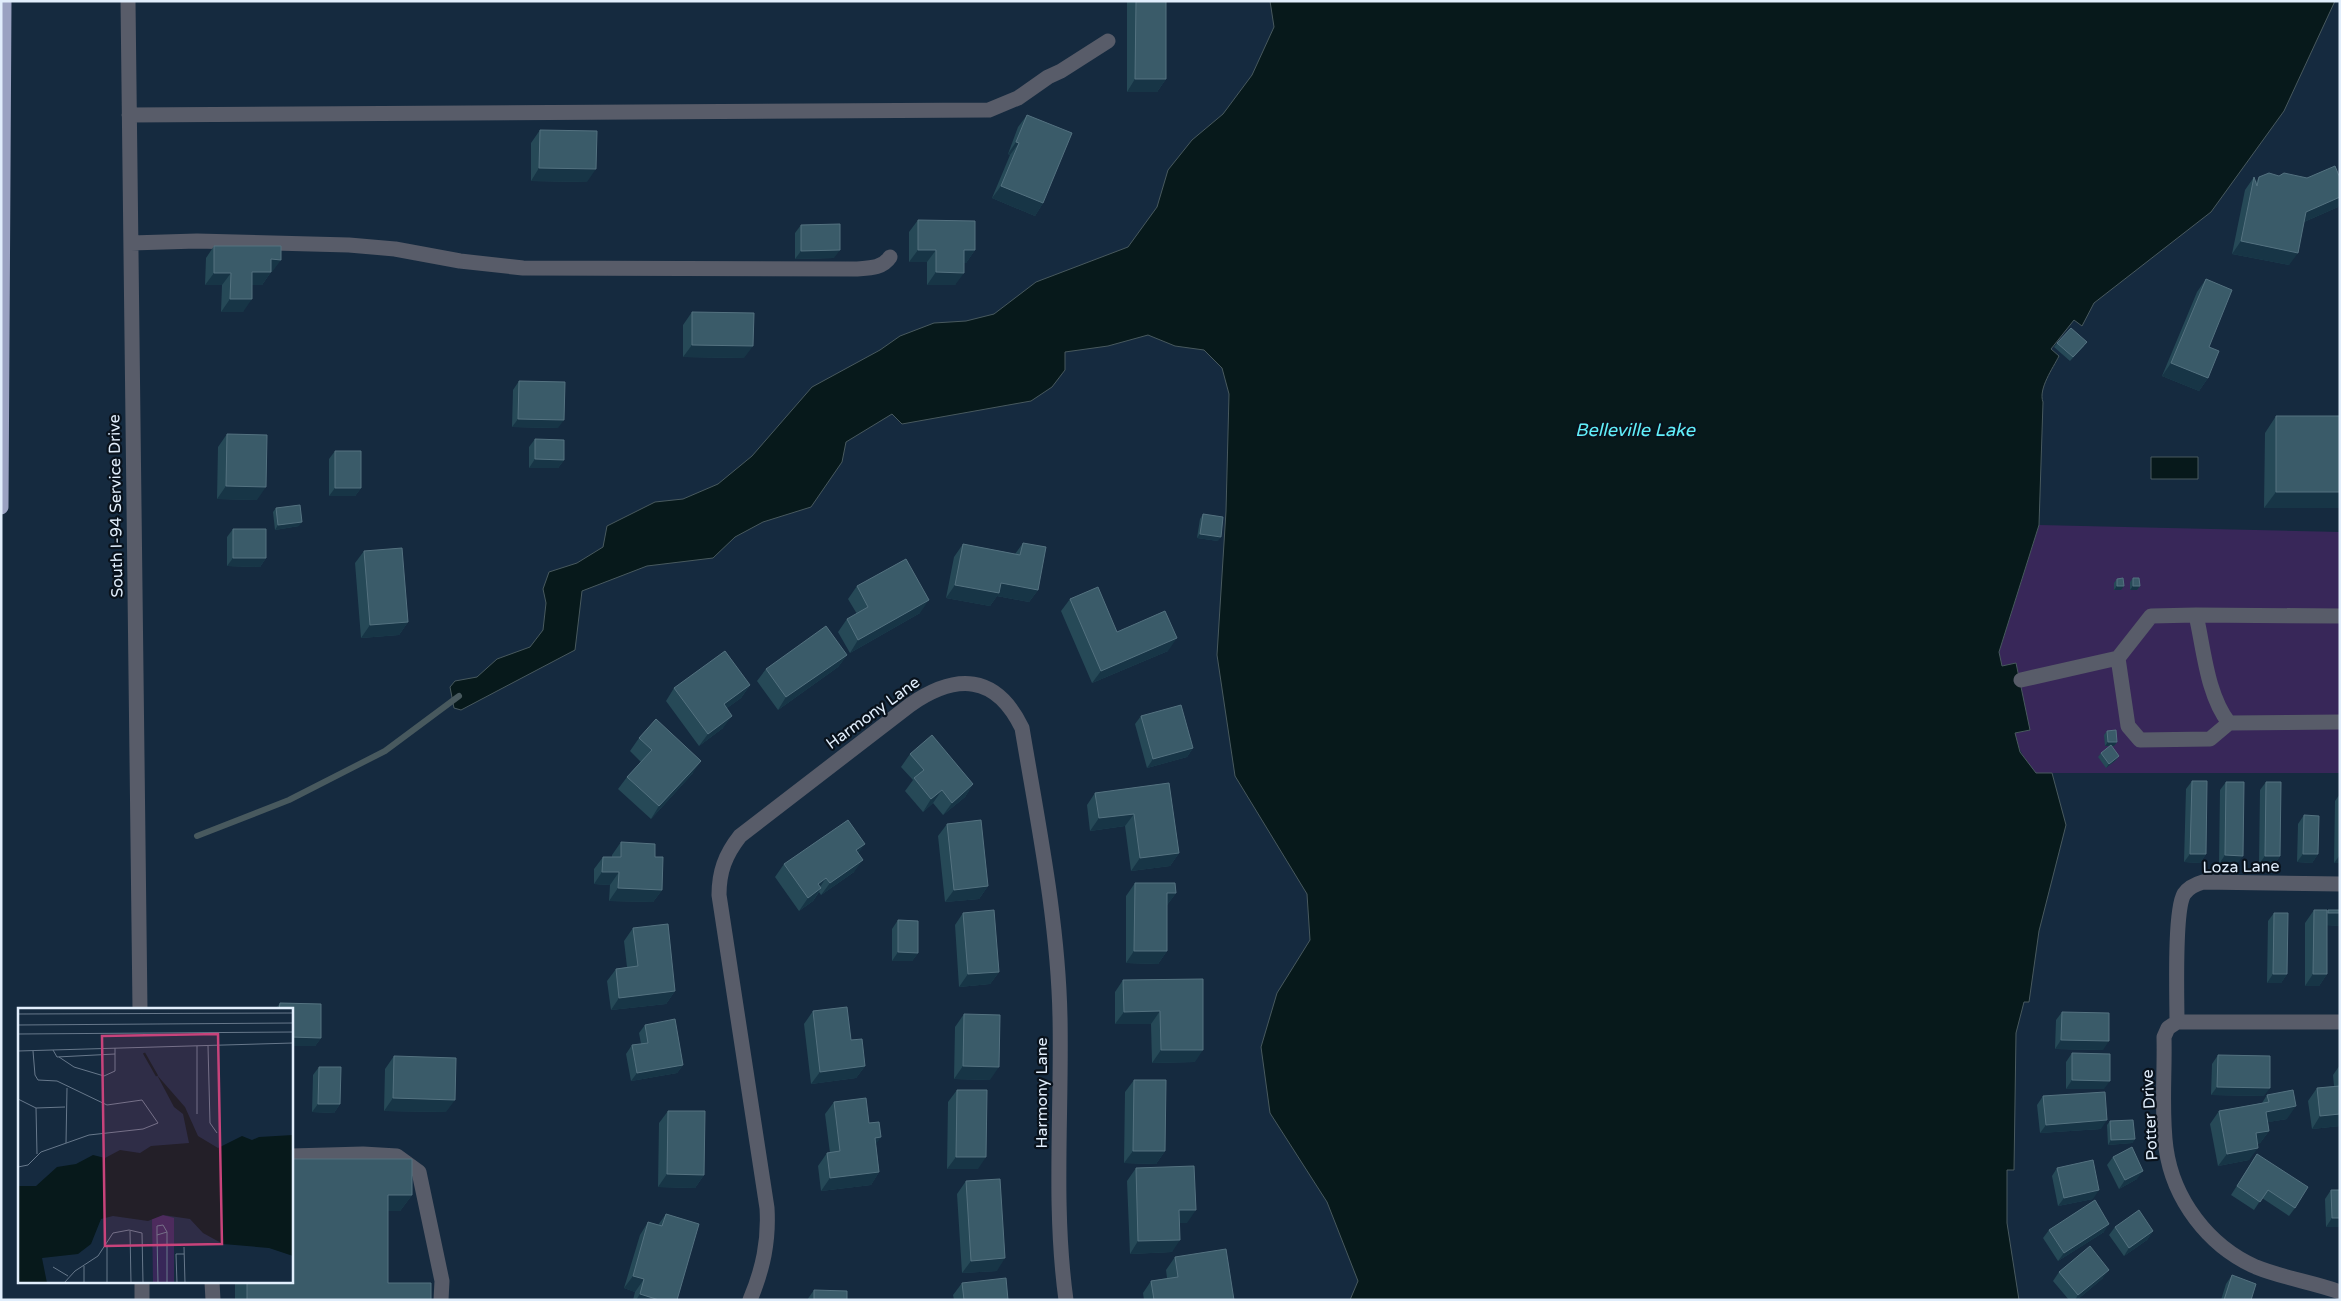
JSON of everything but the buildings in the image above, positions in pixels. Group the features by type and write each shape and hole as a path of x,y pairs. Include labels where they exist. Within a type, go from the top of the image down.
{"highway":[{"path":"1,507 3,8"}],"street":[{"name":"South I-94 Service Drive","path":"128,1 140,1008"},
{"path":"129,115 989,110 1018,98 1048,76 1061,71 1108,41"},
{"path":"131,243 197,241 349,245 395,249 460,261 523,268 855,269 880,266 890,258"},
{"path":"2196,614 2208,672 2220,712 2229,724"},
{"path":"2021,680 2118,658 2151,616 2196,614 2340,616"},
{"path":"2118,658 2128,726 2140,740 2210,739 2229,724 2340,722"},
{"name":"Harmony Lane","path":"750,1300 766,1254 767,1208 719,896 719,877 724,861 740,836 910,705 937,688 960,683 979,686 997,694 1006,702 1014,711 1022,728 1026,747 1057,947 1060,1017 1060,1231 1066,1300"},
{"name":"Loza Lane","path":"2177,1022 2179,918 2184,894 2189,889 2204,882 2340,884"},
{"path":"2177,1022 2340,1022"},
{"name":"Potter Drive","path":"2177,1022 2168,1028 2164,1038 2165,1130 2170,1166 2184,1200 2205,1230 2238,1258 2271,1273 2311,1282 2340,1292"},
{"path":"292,1156 363,1154 397,1156 419,1172 442,1281 441,1300"},
{"path":"2311,1282 2340,1282"},
{"path":"142,1284 142,1300"},
{"path":"212,1284 213,1300"}],"shaded area":[{"path":"2039,525 2340,532 2340,773 2036,773 2022,754 2015,733 2029,730 2016,663 2002,666 1999,652"}],"water":[{"name":"Belleville Lake","path":"1270,1 2335,1 2284,111 2211,212 2094,303 2082,326 2074,320 2051,349 2059,356 2044,385 2042,397 2039,525 1999,652 2002,666 2016,663 2030,730 2015,733 2020,752 2036,773 2052,773 2066,825 2039,931 2029,1002 2024,1002 2016,1033 2014,1170 2007,1170 2007,1223 2019,1300 1350,1300 1358,1281 1327,1202 1270,1113 1261,1047 1277,993 1310,940 1307,894 1235,776 1217,655 1226,511 1229,394 1222,368 1204,350 1175,346 1148,335 1108,346 1065,352 1065,370 1052,387 1031,401 902,424 892,414 846,442 842,462 811,507 763,522 735,537 713,558 647,566 582,591 575,650 461,710 454,708 450,687 455,681 477,677 497,659 530,647 543,630 546,603 543,589 549,572 577,563 603,547 607,526 655,502 683,499 718,484 752,456 812,387 880,350 900,336 934,323 966,321 994,314 1036,282 1128,247 1157,207 1168,170 1192,140 1223,114 1252,75 1274,27"},
{"path":"2151,457 2198,457 2198,479 2151,479"}],"waterway":[{"path":"197,836 289,800 385,751 459,696"}]}
